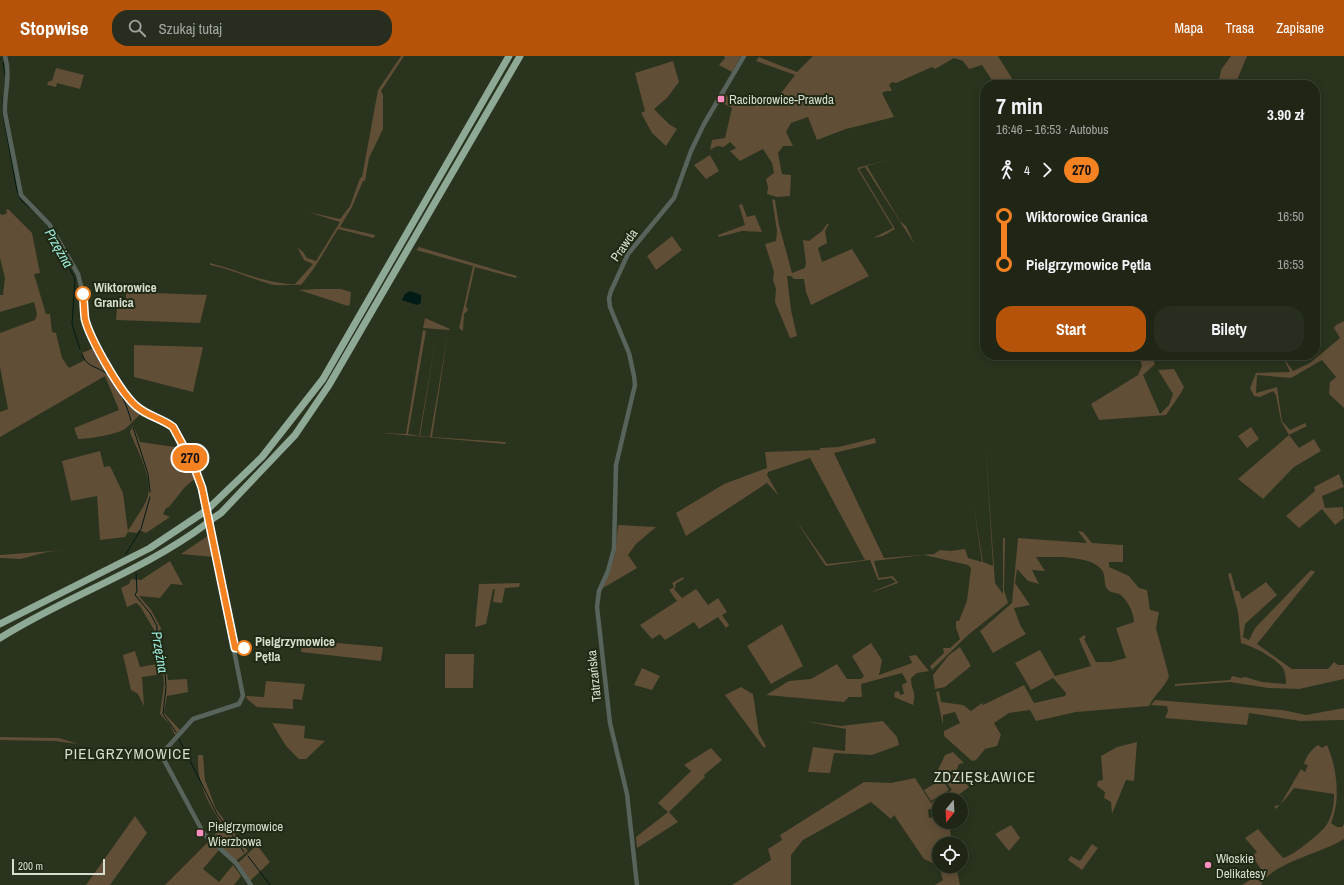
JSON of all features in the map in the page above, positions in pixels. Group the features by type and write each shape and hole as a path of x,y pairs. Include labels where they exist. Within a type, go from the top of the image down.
{"highway":[{"path":"0,624 150,548 207,510 262,457 323,379 509,56"},
{"path":"0,638 43,613 152,559 188,537 221,513 295,435 329,385 520,56"}],"street":[{"path":"5,56 8,72 4,102 5,113 22,195 49,224 78,274 83,294 85,318 92,338 105,361 135,405 148,415 167,422 173,427 194,466 202,488 243,696 239,704 193,719 164,750 163,758 204,834 236,863 251,885"},
{"name":"Prawda","path":"616,465 634,390 634,376 629,353 610,307 609,298 611,291 628,254 674,198 691,151 704,124 744,56"},
{"name":"Tatrzańska","path":"616,465 614,549 608,571 598,591 597,607 610,723 627,794 637,885"}],"shaded area":[{"path":"401,56 404,56 381,91 383,95 383,129 369,158 365,181 363,181 352,207 340,227 375,235 374,238 338,229 316,265 301,285 270,284 210,265 210,263 273,282 295,284 313,264 304,260 297,247 307,258 316,261 340,222 308,212 340,219 350,206 360,178 362,177 378,90"},
{"path":"724,56 741,56 732,72 719,65 725,58"},
{"path":"813,56 998,56 1013,80 992,80 982,65 969,69 963,61 954,58 935,69 932,67 896,83 892,82 889,85 892,91 882,93 894,117 846,129 817,140 808,117 791,123 786,132 793,146 783,146 778,153 782,174 791,175 790,196 777,197 767,194 768,188 766,179 774,173 772,163 763,149 740,161 730,151 736,148 730,142 724,147 717,146 710,150 712,140 725,138 732,108 719,101 724,93 732,102 741,106 747,97 775,101 795,75 756,61 759,57 797,72"},
{"path":"1231,56 1247,56 1237,80 1219,80 1221,70"},
{"path":"673,61 679,82 667,98 654,109 669,124 677,129 666,146 652,133 641,113 645,111 635,73"},
{"path":"56,68 84,75 80,89 57,83 56,87 47,85 49,81 52,81"},
{"path":"710,155 719,171 706,179 694,165"},
{"path":"892,159 867,166 900,221 906,226 915,245 865,167 859,169 895,229 883,236 873,238 893,228 857,168"},
{"path":"772,199 775,200 779,225 792,273 805,268 806,263 803,240 809,241 822,231 827,224 829,224 825,231 827,243 818,248 822,262 852,249 869,276 811,305 806,292 804,279 794,279 791,276 787,276 791,310 797,336 790,338 775,302 776,289 773,280 774,272 765,244 776,241 777,231"},
{"path":"742,204 747,217 755,215 762,232 742,231 719,237 718,235 745,225 739,205"},
{"path":"8,209 32,233 40,273 34,274 46,314 50,314 52,332 56,333 62,358 69,368 85,360 82,353 94,348 121,392 141,414 125,429 108,435 78,439 74,428 119,410 105,376 0,437 0,412 8,409 0,367 0,333 35,320 37,314 34,302 0,312 0,295 3,295 5,278 0,258 0,214 3,215 7,213 6,210"},
{"path":"672,236 682,250 656,270 647,256"},
{"path":"419,247 517,276 516,278 475,267 466,306 468,310 464,314 463,331 459,328 473,266 416,250"},
{"path":"341,289 351,292 350,304 348,306 299,290"},
{"path":"126,292 207,295 200,323 116,320 117,307 126,307"},
{"path":"425,318 450,329 450,330 423,328"},
{"path":"1344,321 1344,408 1329,394 1330,382 1336,377 1322,360 1291,378 1257,375 1256,393 1277,387 1282,421 1290,430 1305,423 1307,426 1289,435 1281,421 1276,395 1273,391 1260,397 1254,396 1250,388 1256,373 1290,372 1284,360 1293,371 1314,360 1320,360 1320,355 1340,338 1334,328 1336,325"},
{"path":"423,330 426,331 408,434 419,436 437,332 420,436 430,437 448,333 432,437 506,442 505,444 380,433 406,434"},
{"path":"134,345 203,347 193,392 134,377"},
{"path":"1140,360 1153,360 1155,364 1143,375 1160,414 1169,405 1173,394 1158,370 1174,369 1184,387 1166,415 1099,420 1091,404 1138,375 1142,366"},
{"path":"133,425 140,442 182,448 197,477 185,487 169,507 166,508 163,514 170,517 146,533 139,530 137,533 128,532 125,537 100,540 97,496 71,501 62,461 100,451 104,467 110,466 123,493 128,531 141,511 149,491 147,474 130,432"},
{"path":"1251,427 1259,439 1247,448 1238,436"},
{"path":"1289,435 1299,448 1314,439 1321,451 1294,467 1263,499 1238,479"},
{"path":"985,437 995,583 1003,594 1003,538 1005,538 1004,590 1008,603 968,635 932,670 930,666 944,653 943,648 950,648 960,639 956,628 956,621 959,621 967,601 971,568 968,565 924,555 874,561 879,578 893,576 898,583 873,592 859,604 874,591 896,582 891,578 878,580 870,560 825,565 795,519 827,564 865,560 810,458 768,472 767,475 779,496 767,483 686,536 676,513 724,484 767,468 765,452 820,450 820,448 839,447 875,438 876,443 834,453 884,558 934,554 940,550 950,551 965,549 968,558 982,562 973,502 983,562 993,566"},
{"path":"1339,474 1344,487 1322,496 1325,508 1343,507 1344,518 1335,525 1322,509 1299,528 1286,516 1315,491 1314,487"},
{"path":"618,525 656,527 636,544 628,555 637,568 603,588 615,555"},
{"path":"1078,531 1083,532 1092,543 1123,545 1123,562 1109,562 1109,567 1129,576 1139,588 1147,590 1150,610 1159,612 1156,628 1169,676 1149,706 1076,712 1036,721 1030,710 1009,713 994,723 1001,735 997,746 985,749 976,760 972,761 944,736 944,731 960,723 955,712 943,715 943,725 936,692 939,691 941,702 963,705 971,711 982,703 983,705 1024,685 1034,703 1065,696 1066,693 1053,678 1031,690 1015,663 1040,650 1055,676 1091,666 1079,639 1084,635 1086,637 1084,639 1096,662 1110,662 1126,658 1116,628 1134,622 1130,607 1121,595 1107,589 1103,571 1096,564 1080,559 1036,557 1045,571 1032,570 1039,584 1028,581 1017,569 1015,583 1030,605 1014,608 1020,625 1026,634 993,653 980,631 1012,603 1018,538 1087,543"},
{"path":"209,535 214,557 181,554"},
{"path":"66,550 47,552 21,559 0,558 0,555"},
{"path":"170,561 183,585 171,584 160,598 139,596 151,610 161,628 159,639 163,648 168,680 187,679 188,692 167,696 164,713 180,730 175,735 170,725 160,714 164,684 163,674 142,677 144,706 138,694 131,690 123,655 135,651 140,667 157,664 154,630 140,606 136,603 127,607 121,588 129,584 131,579 141,580"},
{"path":"1311,570 1315,572 1257,644 1292,669 1328,669 1334,662 1338,665 1344,665 1344,679 1299,689 1268,688 1230,682 1175,686 1175,684 1230,680 1232,676 1241,678 1245,677 1262,682 1286,684 1284,670 1279,664 1264,653 1241,643 1238,612 1228,574 1231,573 1236,591 1239,591 1242,599 1266,582 1277,595 1245,624 1243,637 1249,640 1255,628"},
{"path":"683,577 684,579 675,584 676,586 674,589 682,598 696,589 708,605 718,598 727,612 722,615 729,625 726,628 718,617 699,629 694,622 665,640 660,634 652,639 640,625 677,601 669,590 674,587 672,583"},
{"path":"520,583 519,587 505,588 502,603 493,602 495,589 493,589 486,624 475,627 479,584"},
{"path":"782,624 803,666 771,684 747,646"},
{"path":"302,640 383,647 381,661 301,652"},
{"path":"871,643 882,660 879,675 912,663 909,656 916,655 929,671 917,673 911,678 914,694 913,705 894,697 895,692 899,691 900,695 904,694 902,685 907,682 902,673 861,684 862,697 849,697 844,702 766,695 789,681 811,679 837,664 847,679 861,679 864,676 852,656"},
{"path":"960,647 971,666 945,687 935,689 933,675 949,655"},
{"path":"445,654 474,654 473,688 445,688"},
{"path":"642,668 660,676 652,690 634,685"},
{"path":"266,681 305,684 302,700 293,699 293,709 257,707 247,699 246,696 264,697"},
{"path":"741,687 753,694 759,734 766,746 764,748 725,695"},
{"path":"1155,700 1283,710 1306,715 1344,708 1344,720 1300,721 1249,713 1247,725 1165,718 1168,711 1167,706 1151,705"},
{"path":"803,721 841,726 883,721 897,737 899,745 872,755 834,753 830,773 808,772 813,747 845,751 846,729"},
{"path":"272,723 305,726 304,738 325,741 306,759 299,759 286,746"},
{"path":"0,737 59,738 78,744 55,741 0,740"},
{"path":"1137,742 1134,781 1126,780 1112,814 1111,802 1104,798 1105,792 1097,786 1098,781 1103,780 1101,756 1117,747"},
{"path":"1318,745 1322,748 1327,745 1333,764 1337,794 1331,823 1337,827 1342,827 1344,824 1344,839 1275,870 1261,885 1242,885 1263,872 1252,856 1257,852 1245,838 1258,829 1283,858 1305,845 1325,827 1332,811 1334,794 1294,788 1280,805 1301,769 1305,772 1308,765 1304,764 1306,758 1313,749"},
{"path":"711,748 722,760 704,775 705,777 669,812 678,822 637,848 636,837 668,812 658,803 691,771 684,765"},
{"path":"953,752 964,763 959,764 956,771 969,787 962,792 947,793 952,790 938,770 945,755"},
{"path":"198,755 203,755 205,780 216,809 248,851 236,861 211,838 222,828 202,786 198,768"},
{"path":"915,778 932,802 932,808 928,810 929,818 932,818 932,829 950,829 951,837 932,837 932,863 924,859 894,815 891,819 871,802 803,840 791,855 791,885 732,885 771,860 768,849 782,840 780,835 864,782 891,783"},
{"path":"942,779 949,790 944,793 932,793 931,801 924,790"},
{"path":"135,816 147,833 110,885 86,885"},
{"path":"1011,825 1020,838 1009,851 995,834"},
{"path":"208,842 219,850 203,869 219,882 233,865 241,876 234,885 165,885"},
{"path":"1092,844 1098,848 1082,870 1068,860 1071,856 1080,861"},
{"path":"257,845 270,862 250,881 238,863"},
{"path":"941,873 957,873 960,885 935,885 943,880"}],"water":[{"path":"410,291 421,295 421,303 417,305 402,300 405,294"}],"waterway":[{"name":"Przężna","path":"3,62 5,75"},
{"name":"Przężna","path":"3,98 3,114 17,191 21,200 35,212"},
{"name":"Przężna","path":"47,225 75,279 72,324 80,349"},
{"name":"Przężna","path":"82,354 89,364 106,373 114,382 125,402 131,421"},
{"name":"Przężna","path":"133,427 148,474 150,492"},
{"name":"Przężna","path":"126,554 141,529 150,497"},
{"name":"Przężna","path":"136,573 137,591 135,595 150,613 157,626 157,635 165,673 166,687 163,714 176,732"},
{"name":"Przężna","path":"179,739 217,814 244,852"},
{"name":"Przężna","path":"248,856 270,885"}],"bus line":[{"name":"270","path":"83,294 85,318 92,338 129,399 148,415 167,422 173,427 200,479 235,648 244,648"}],"place":[{"name":"Raciborowice-Prawda","path":"721,99"},
{"name":"Wiktorowice Granica","path":"83,294"},
{"name":"Pielgrzymowice Pętla","path":"244,648"},
{"name":"Pielgrzymowice Wierzbowa","path":"200,833"},
{"name":"Włoskie Delikatesy","path":"1208,865"}],"district":[{"name":"PIELGRZYMOWICE","path":"128,753"},
{"name":"ZDZIĘSŁAWICE","path":"985,776"}]}
